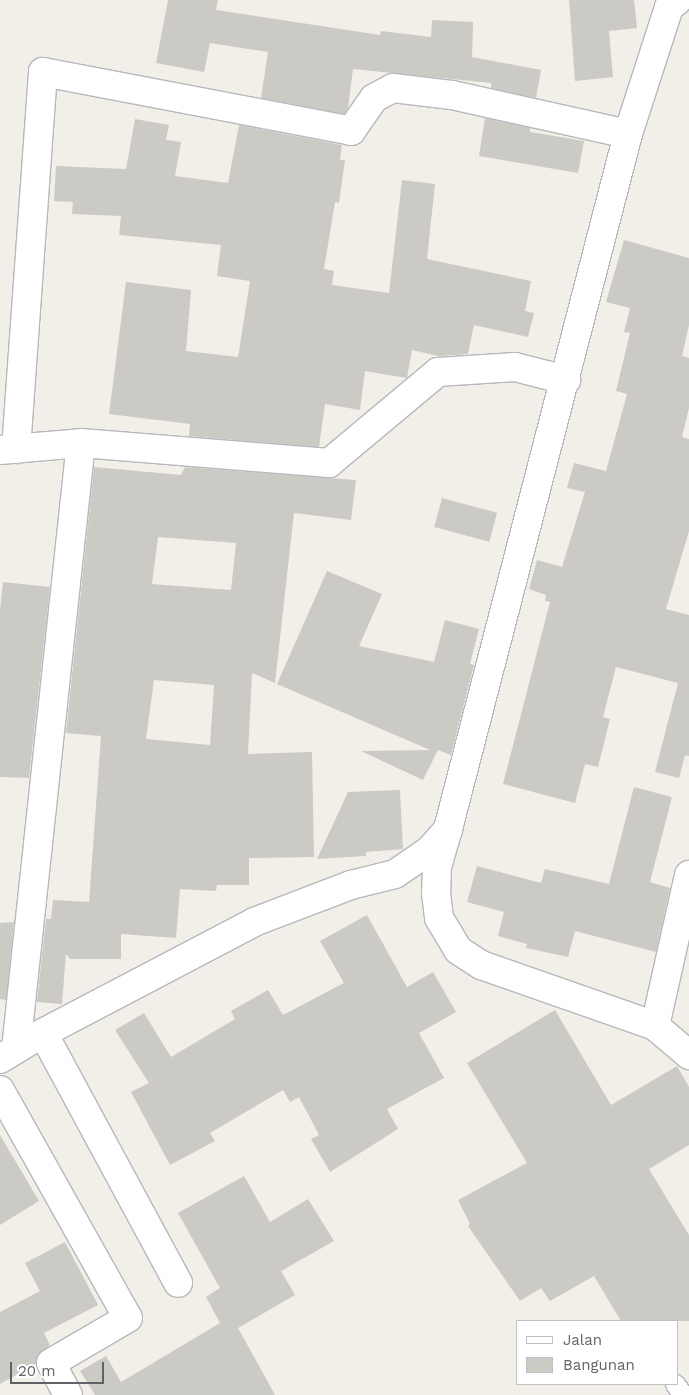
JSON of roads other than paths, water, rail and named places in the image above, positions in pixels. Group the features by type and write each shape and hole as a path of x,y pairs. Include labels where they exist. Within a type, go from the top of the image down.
{"street":[{"path":"671,2 628,134 566,380 437,867 436,892 439,918 458,950 481,965 655,1026 689,1055"},
{"path":"566,380 515,366 438,372 329,463 81,443 8,449 43,72 351,131 374,98 393,88 452,95 628,134"},
{"path":"8,1054 81,443"},
{"path":"8,1054 43,1033 254,922 351,885 395,874 430,850 448,829"},
{"path":"655,1026 689,874"},
{"path":"43,1033 178,1283"},
{"path":"0,1090 128,1318 50,1363 68,1395"}]}
